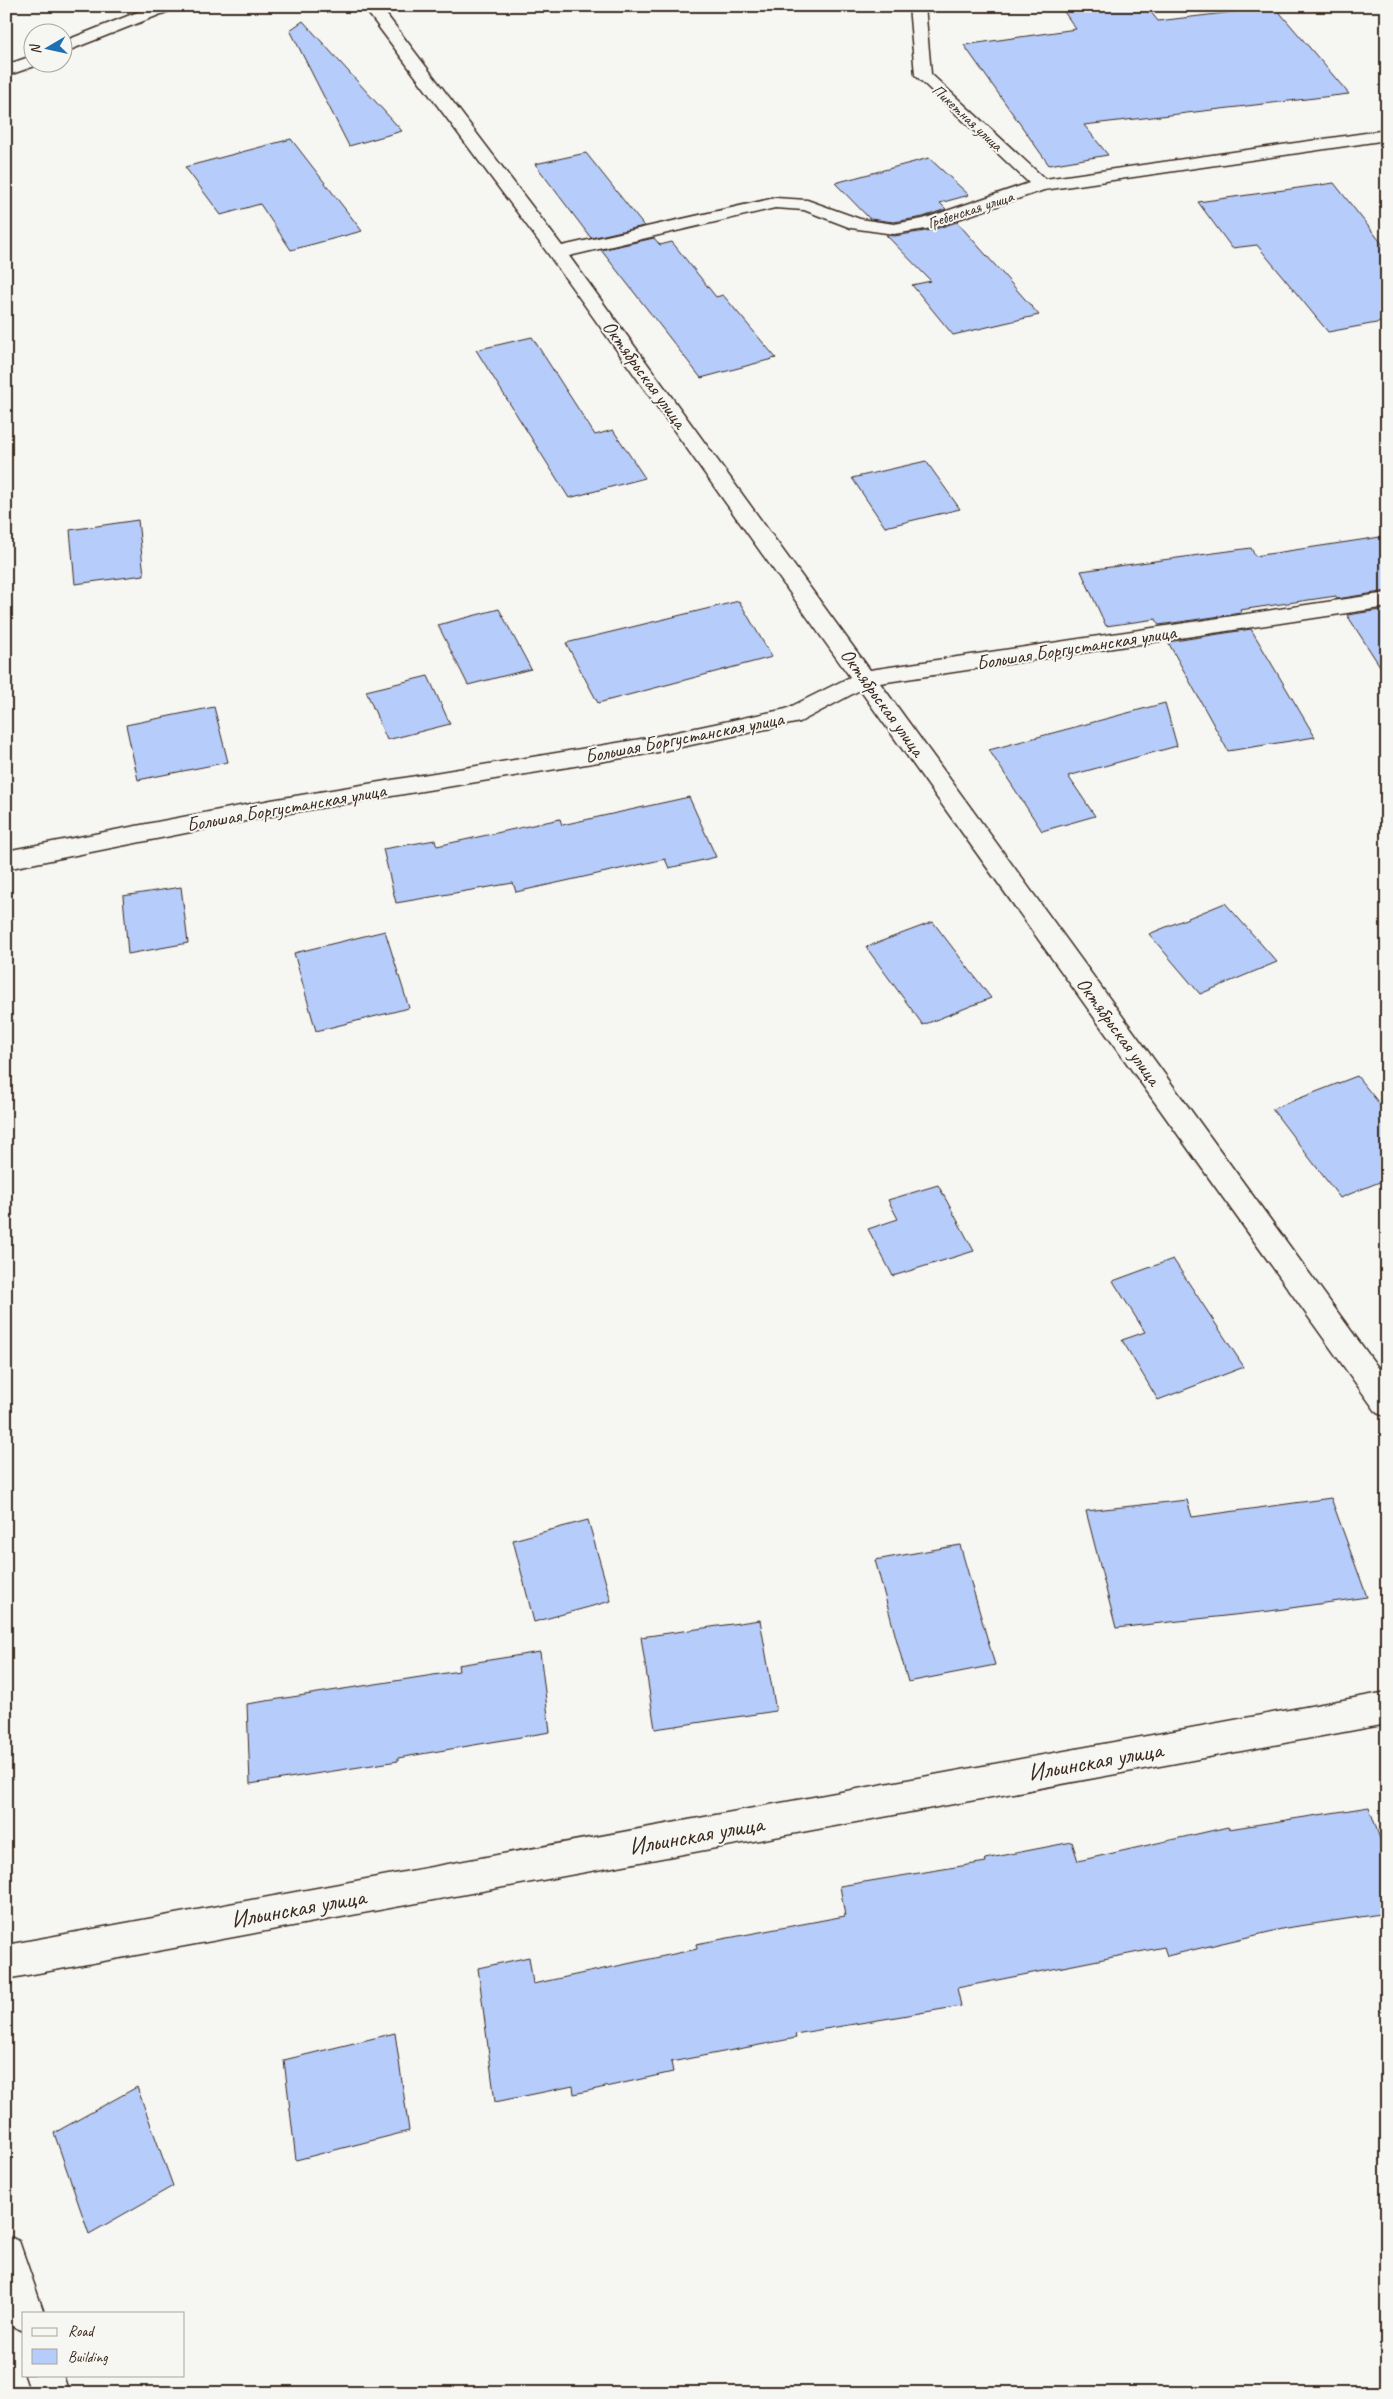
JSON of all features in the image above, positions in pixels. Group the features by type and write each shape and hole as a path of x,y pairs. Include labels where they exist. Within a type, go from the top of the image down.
{"street":[{"path":"72,44 168,6"},
{"name":"Октябрьская улица","path":"371,6 557,253 866,678 1387,1404"},
{"name":"Пикетная улица","path":"917,6 923,74 1041,185"},
{"path":"6,71 22,64"},
{"name":"Гребенская улица","path":"557,253 775,203 807,205 857,224 894,229 926,224 1041,185 1383,140"},
{"name":"Большая Боргустанская улица","path":"6,860 271,808 653,745 783,718 792,716 866,678 1387,600"},
{"name":"Ильинская улица","path":"6,1962 1387,1708"},
{"path":"6,2254 25,2312"},
{"path":"44,2376 50,2393"}],"building":[{"path":"1060,6 1146,6 1158,21 1275,7 1349,94 1084,125 1108,155 1049,165 964,45 1076,29"},
{"path":"303,21 402,131 349,146 290,30"},
{"path":"291,139 362,231 291,250 260,204 221,215 185,167"},
{"path":"586,153 644,226 591,238 535,164"},
{"path":"929,158 969,195 940,203 946,209 923,217 894,222 870,219 835,183"},
{"path":"1334,183 1387,250 1387,321 1328,332 1257,245 1232,248 1198,202"},
{"path":"957,222 1039,315 953,335 912,285 931,281 886,235 894,236 932,230"},
{"path":"654,238 660,245 672,242 716,297 723,295 776,358 701,378 601,250"},
{"path":"532,337 595,435 613,430 645,478 569,498 476,350"},
{"path":"926,461 960,509 885,527 852,478"},
{"path":"138,520 144,575 75,584 70,530"},
{"path":"1387,536 1387,591 1337,599 1336,596 1240,610 1241,613 1159,625 1156,619 1106,626 1081,571 1251,548 1255,556"},
{"path":"739,601 772,657 598,703 566,643"},
{"path":"499,609 531,669 468,685 438,625"},
{"path":"1387,609 1387,677 1347,615"},
{"path":"1251,629 1315,737 1228,751 1168,642"},
{"path":"428,676 450,724 387,740 366,691"},
{"path":"1165,703 1177,746 1068,776 1095,816 1042,831 989,750"},
{"path":"214,707 228,762 138,780 126,725"},
{"path":"689,797 716,857 669,868 665,859 516,892 513,883 396,903 383,849 435,840 437,846 560,819 562,825"},
{"path":"181,887 188,943 128,954 123,896"},
{"path":"1225,903 1277,962 1200,994 1149,934"},
{"path":"933,922 991,998 923,1025 866,947"},
{"path":"385,931 409,1008 316,1031 294,953"},
{"path":"1357,1076 1387,1113 1387,1179 1340,1198 1272,1109"},
{"path":"938,1185 974,1251 893,1276 868,1229 898,1219 888,1200"},
{"path":"1173,1259 1244,1367 1158,1400 1122,1340 1145,1332 1113,1281"},
{"path":"1331,1498 1367,1597 1270,1611 1116,1628 1086,1511 1187,1500 1192,1517"},
{"path":"588,1520 611,1601 534,1622 513,1540"},
{"path":"960,1545 995,1665 908,1682 875,1560"},
{"path":"760,1620 776,1711 655,1729 641,1637"},
{"path":"540,1652 550,1732 398,1758 398,1761 250,1784 247,1704 459,1671 458,1665"},
{"path":"1369,1807 1387,1859 1387,1913 1286,1928 1167,1956 1164,1947 957,1988 961,2006 795,2034 796,2038 671,2062 673,2072 574,2094 573,2086 495,2102 478,1968 529,1957 533,1984 697,1949 696,1944 845,1916 840,1886 986,1862 985,1859 1072,1842 1078,1861 1228,1827 1229,1829"},
{"path":"395,2033 409,2131 296,2160 284,2060"},
{"path":"137,2087 173,2186 89,2234 54,2133"}]}
